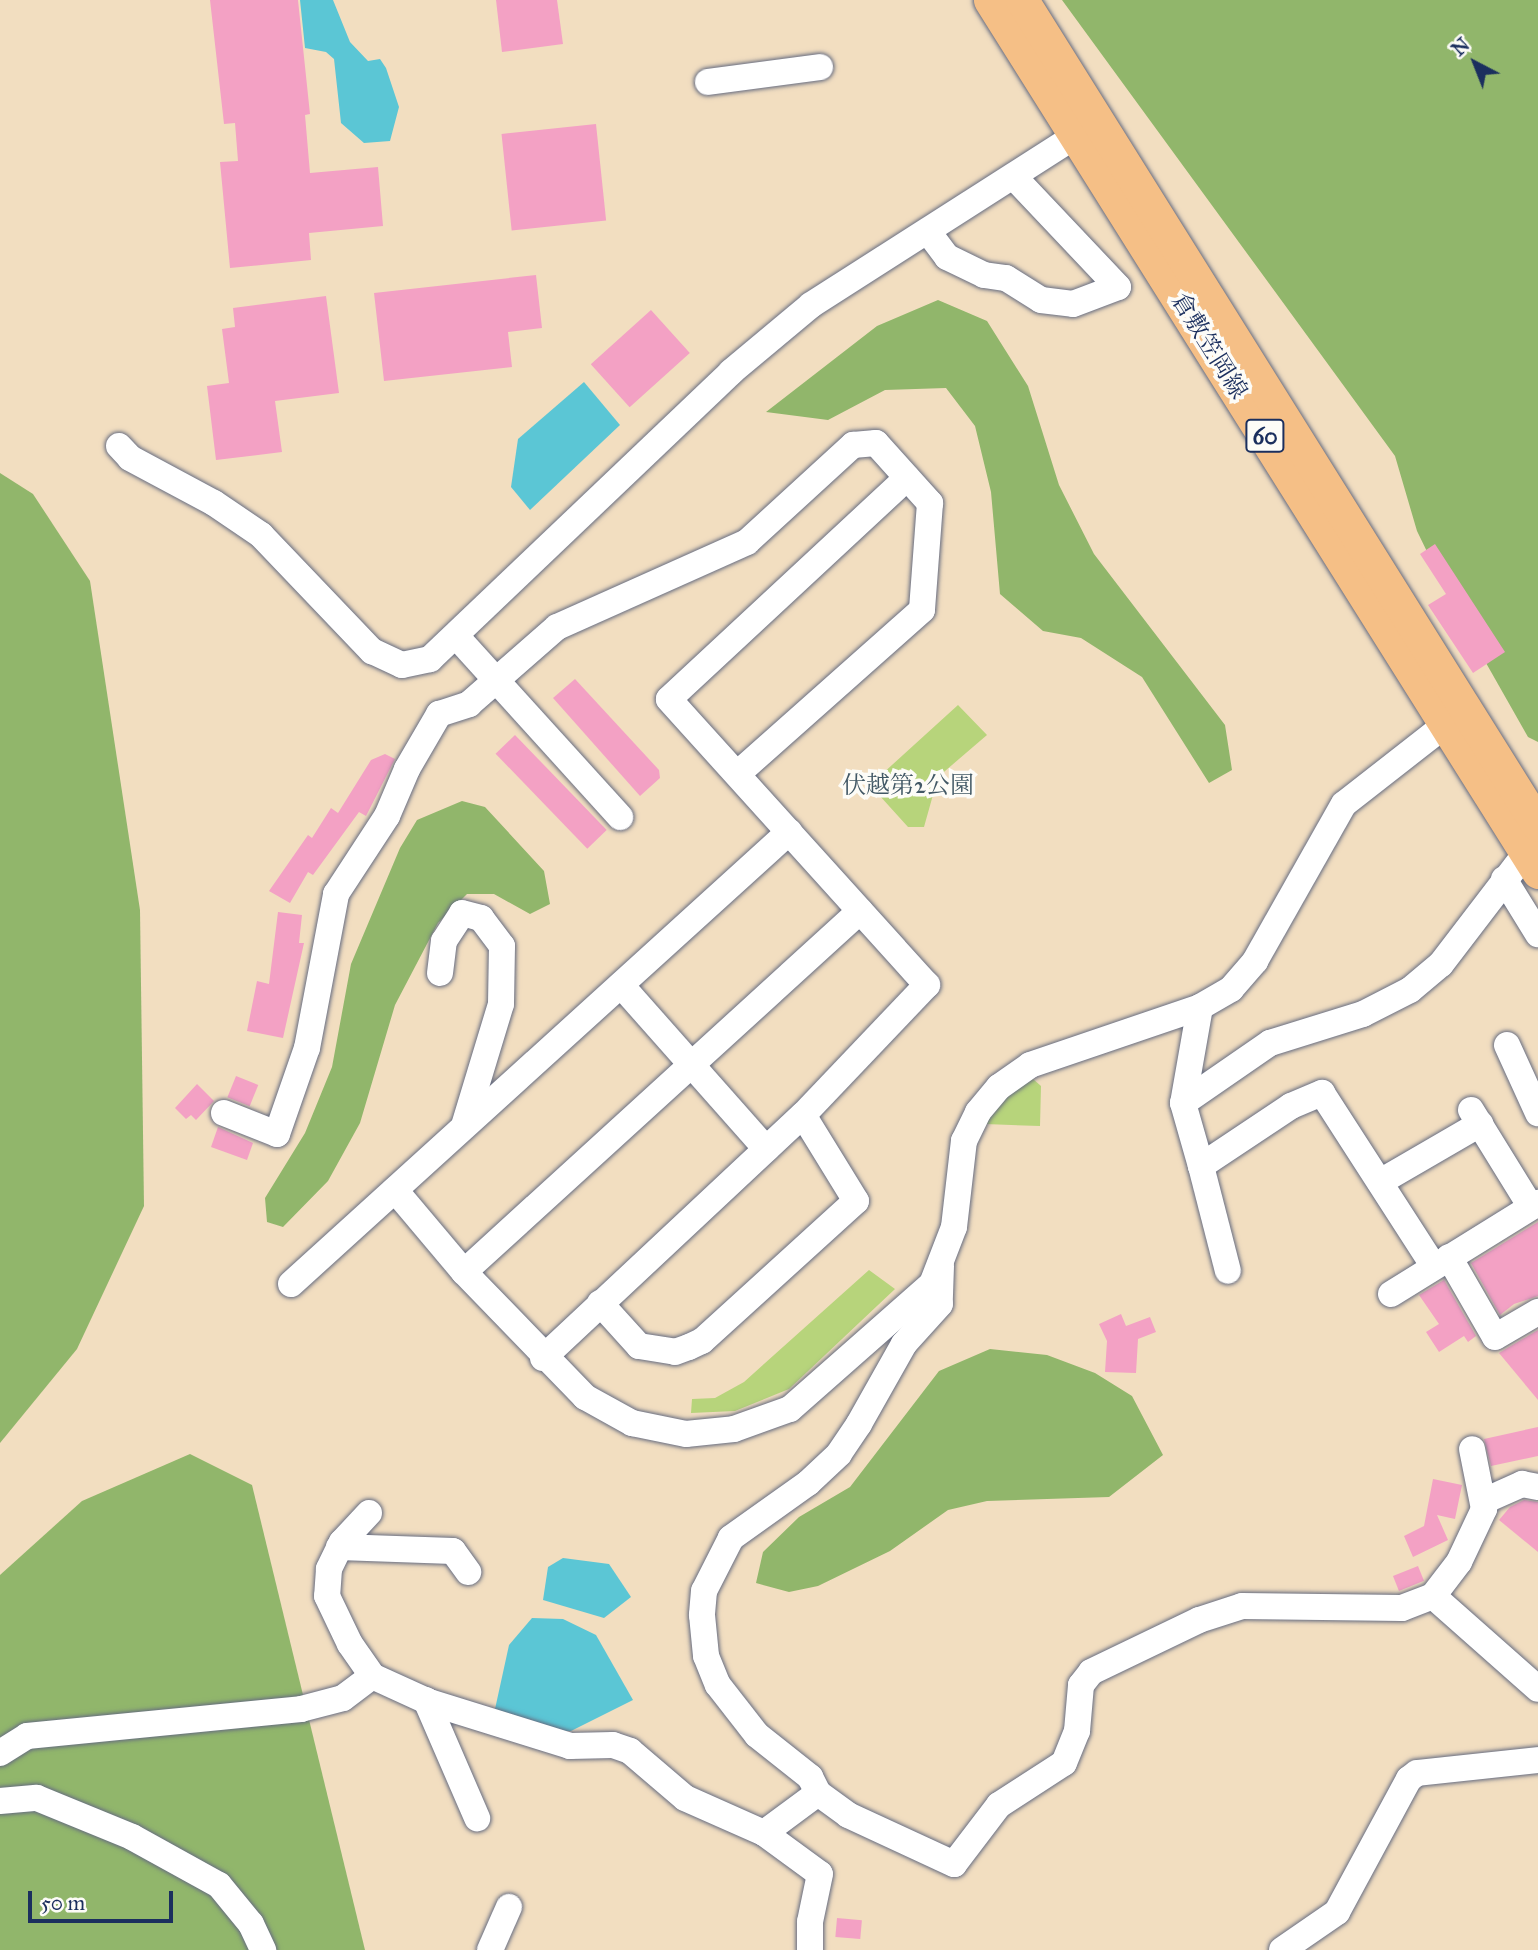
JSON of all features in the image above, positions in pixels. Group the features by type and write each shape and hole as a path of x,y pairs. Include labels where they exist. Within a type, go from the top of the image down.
{"main road":[{"name":"倉敷笠岡線","path":"990,0 1087,129 1455,717 1534,850"},
{"name":"倉敷笠岡線","path":"1022,0 1087,129"}],"street":[{"path":"708,82 820,67"},
{"path":"119,446 130,458 214,503 261,535 386,660 402,665 430,659 457,637 731,372 811,305 929,233 1087,129"},
{"path":"929,233 947,257 985,275 1006,278 1041,300 1073,304 1118,287 1014,177"},
{"path":"224,1113 277,1134 307,1048 336,894 387,816 407,769 439,714 469,704 557,628 747,542 853,445 876,443 930,503 922,610 737,774"},
{"path":"542,1358 803,1115 927,985 669,699 907,478"},
{"path":"457,637 620,817"},
{"path":"395,1190 542,1358 584,1397 632,1423 686,1434 734,1429 790,1409 932,1284 954,1227 964,1141 978,1112 999,1087 1030,1065 1200,1007 1231,989 1255,961 1344,804 1455,717"},
{"path":"291,1284 789,832"},
{"path":"1182,1103 1270,1044 1363,1014 1410,990 1441,964 1504,879 1534,850"},
{"path":"1504,879 1538,934"},
{"path":"464,1272 860,911"},
{"path":"440,973 444,941 462,913 481,918 502,946 501,1004 463,1128"},
{"path":"621,985 766,1149"},
{"path":"1200,1007 1182,1103 1218,1220 1228,1271"},
{"path":"1507,1045 1538,1113"},
{"path":"1201,1166 1291,1106 1322,1093 1380,1182 1495,1337 1538,1312"},
{"path":"600,1303 639,1346 675,1352 690,1347 702,1341 856,1201 803,1115"},
{"path":"1380,1182 1475,1117 1535,1205 1391,1293"},
{"path":"941,1266 940,1304 904,1344 839,1454 808,1483 731,1538 704,1591 706,1656 718,1685 757,1735 810,1777 818,1793 848,1815 954,1864 999,1805 1064,1763 1077,1731 1081,1685 1091,1672 1199,1620 1241,1606 1402,1608 1433,1596 1459,1562 1484,1501 1472,1449"},
{"path":"1484,1501 1522,1485 1538,1487"},
{"path":"369,1513 340,1547 329,1569 327,1596 350,1644 372,1676 426,1700 570,1746 612,1745 630,1751 685,1798 764,1833 820,1874 810,1922 810,1950"},
{"path":"340,1547 453,1551 468,1572"},
{"path":"1433,1596 1538,1689"},
{"path":"0,1753 27,1736 301,1709 343,1698 372,1676"},
{"path":"426,1700 477,1818"},
{"path":"1282,1950 1337,1912 1402,1790 1417,1773 1538,1760"},
{"path":"764,1833 818,1793"},
{"path":"0,1801 37,1798 132,1837 219,1885 251,1924 263,1950"},
{"path":"490,1950 509,1907"}],"green space":[{"path":"1062,0 1538,0 1538,742 1528,737 1452,603 1417,531 1395,456"},
{"path":"938,300 987,321 1028,386 1059,485 1094,554 1225,725 1232,770 1209,783 1142,677 1081,638 1043,631 1000,594 991,492 975,426 946,388 885,390 828,420 766,412 877,326"},
{"path":"0,473 33,494 90,581 140,910 144,1206 77,1349 0,1443"},
{"name":"伏越第2公園","path":"958,705 987,735 938,777 924,827 908,827 870,785"},
{"path":"462,801 485,807 544,871 550,904 530,914 494,894 467,894 438,923 395,1005 360,1123 328,1181 283,1227 267,1222 265,1198 305,1133 332,1067 351,964 400,848 417,820"},
{"path":"1033,1079 1041,1086 1040,1126 985,1124 1009,1095"},
{"path":"869,1270 895,1289 789,1389 735,1411 691,1413 692,1399 715,1398 744,1382"},
{"path":"990,1349 1047,1355 1095,1373 1132,1396 1163,1455 1109,1497 987,1501 948,1510 890,1551 818,1586 789,1592 756,1583 763,1552 799,1517 850,1487 939,1371"},
{"path":"190,1454 252,1485 365,1950 0,1950 0,1575 82,1501"}],"water":[{"path":"300,0 333,0 350,42 368,61 380,59 386,68 399,107 390,141 364,143 341,123 334,59 326,52 305,48"},
{"path":"584,382 620,425 530,510 511,487 518,439"},
{"path":"563,1558 609,1564 631,1597 604,1618 543,1600 548,1567"},
{"path":"532,1618 563,1619 596,1635 633,1700 571,1731 554,1731 495,1709 509,1645"}],"building":[{"path":"210,0 298,0 310,114 305,115 310,173 378,167 383,226 309,233 311,260 230,268 220,162 238,161 235,123 224,124"},
{"path":"496,0 557,0 563,44 502,52"},
{"path":"596,124 606,220 512,230 502,134"},
{"path":"536,275 542,328 508,332 512,367 384,381 374,293"},
{"path":"326,296 339,393 275,401 282,452 216,460 207,386 229,383 222,329 235,327 233,308"},
{"path":"651,310 690,353 630,407 591,364"},
{"path":"1435,544 1505,652 1473,673 1428,605 1446,594 1420,554"},
{"path":"575,679 659,770 660,778 640,796 553,698"},
{"path":"515,735 607,830 587,849 496,754"},
{"path":"385,754 395,759 366,816 359,812 313,875 308,872 290,903 269,891 308,835 312,838 331,808 338,813 371,760"},
{"path":"278,912 302,915 299,943 304,943 283,1038 247,1031 257,981 269,984"},
{"path":"236,1076 258,1085 250,1106 227,1097"},
{"path":"197,1084 214,1101 196,1120 191,1115 186,1119 175,1108"},
{"path":"218,1127 253,1143 247,1160 211,1147"},
{"path":"1538,1222 1538,1296 1514,1304 1500,1315 1471,1263"},
{"path":"1444,1280 1476,1336 1468,1342 1464,1336 1439,1352 1426,1332 1439,1324 1419,1295"},
{"path":"1121,1314 1126,1326 1150,1317 1156,1332 1138,1339 1136,1373 1105,1372 1107,1341 1099,1324"},
{"path":"1538,1330 1538,1400 1499,1353"},
{"path":"1538,1427 1538,1456 1491,1466 1484,1439"},
{"path":"1433,1479 1462,1485 1455,1519 1437,1515 1448,1540 1413,1557 1404,1536 1424,1526"},
{"path":"1524,1500 1538,1502 1538,1552 1499,1520 1510,1507"},
{"path":"1418,1566 1424,1581 1399,1591 1393,1576"},
{"path":"837,1918 862,1920 860,1939 835,1937"}]}
